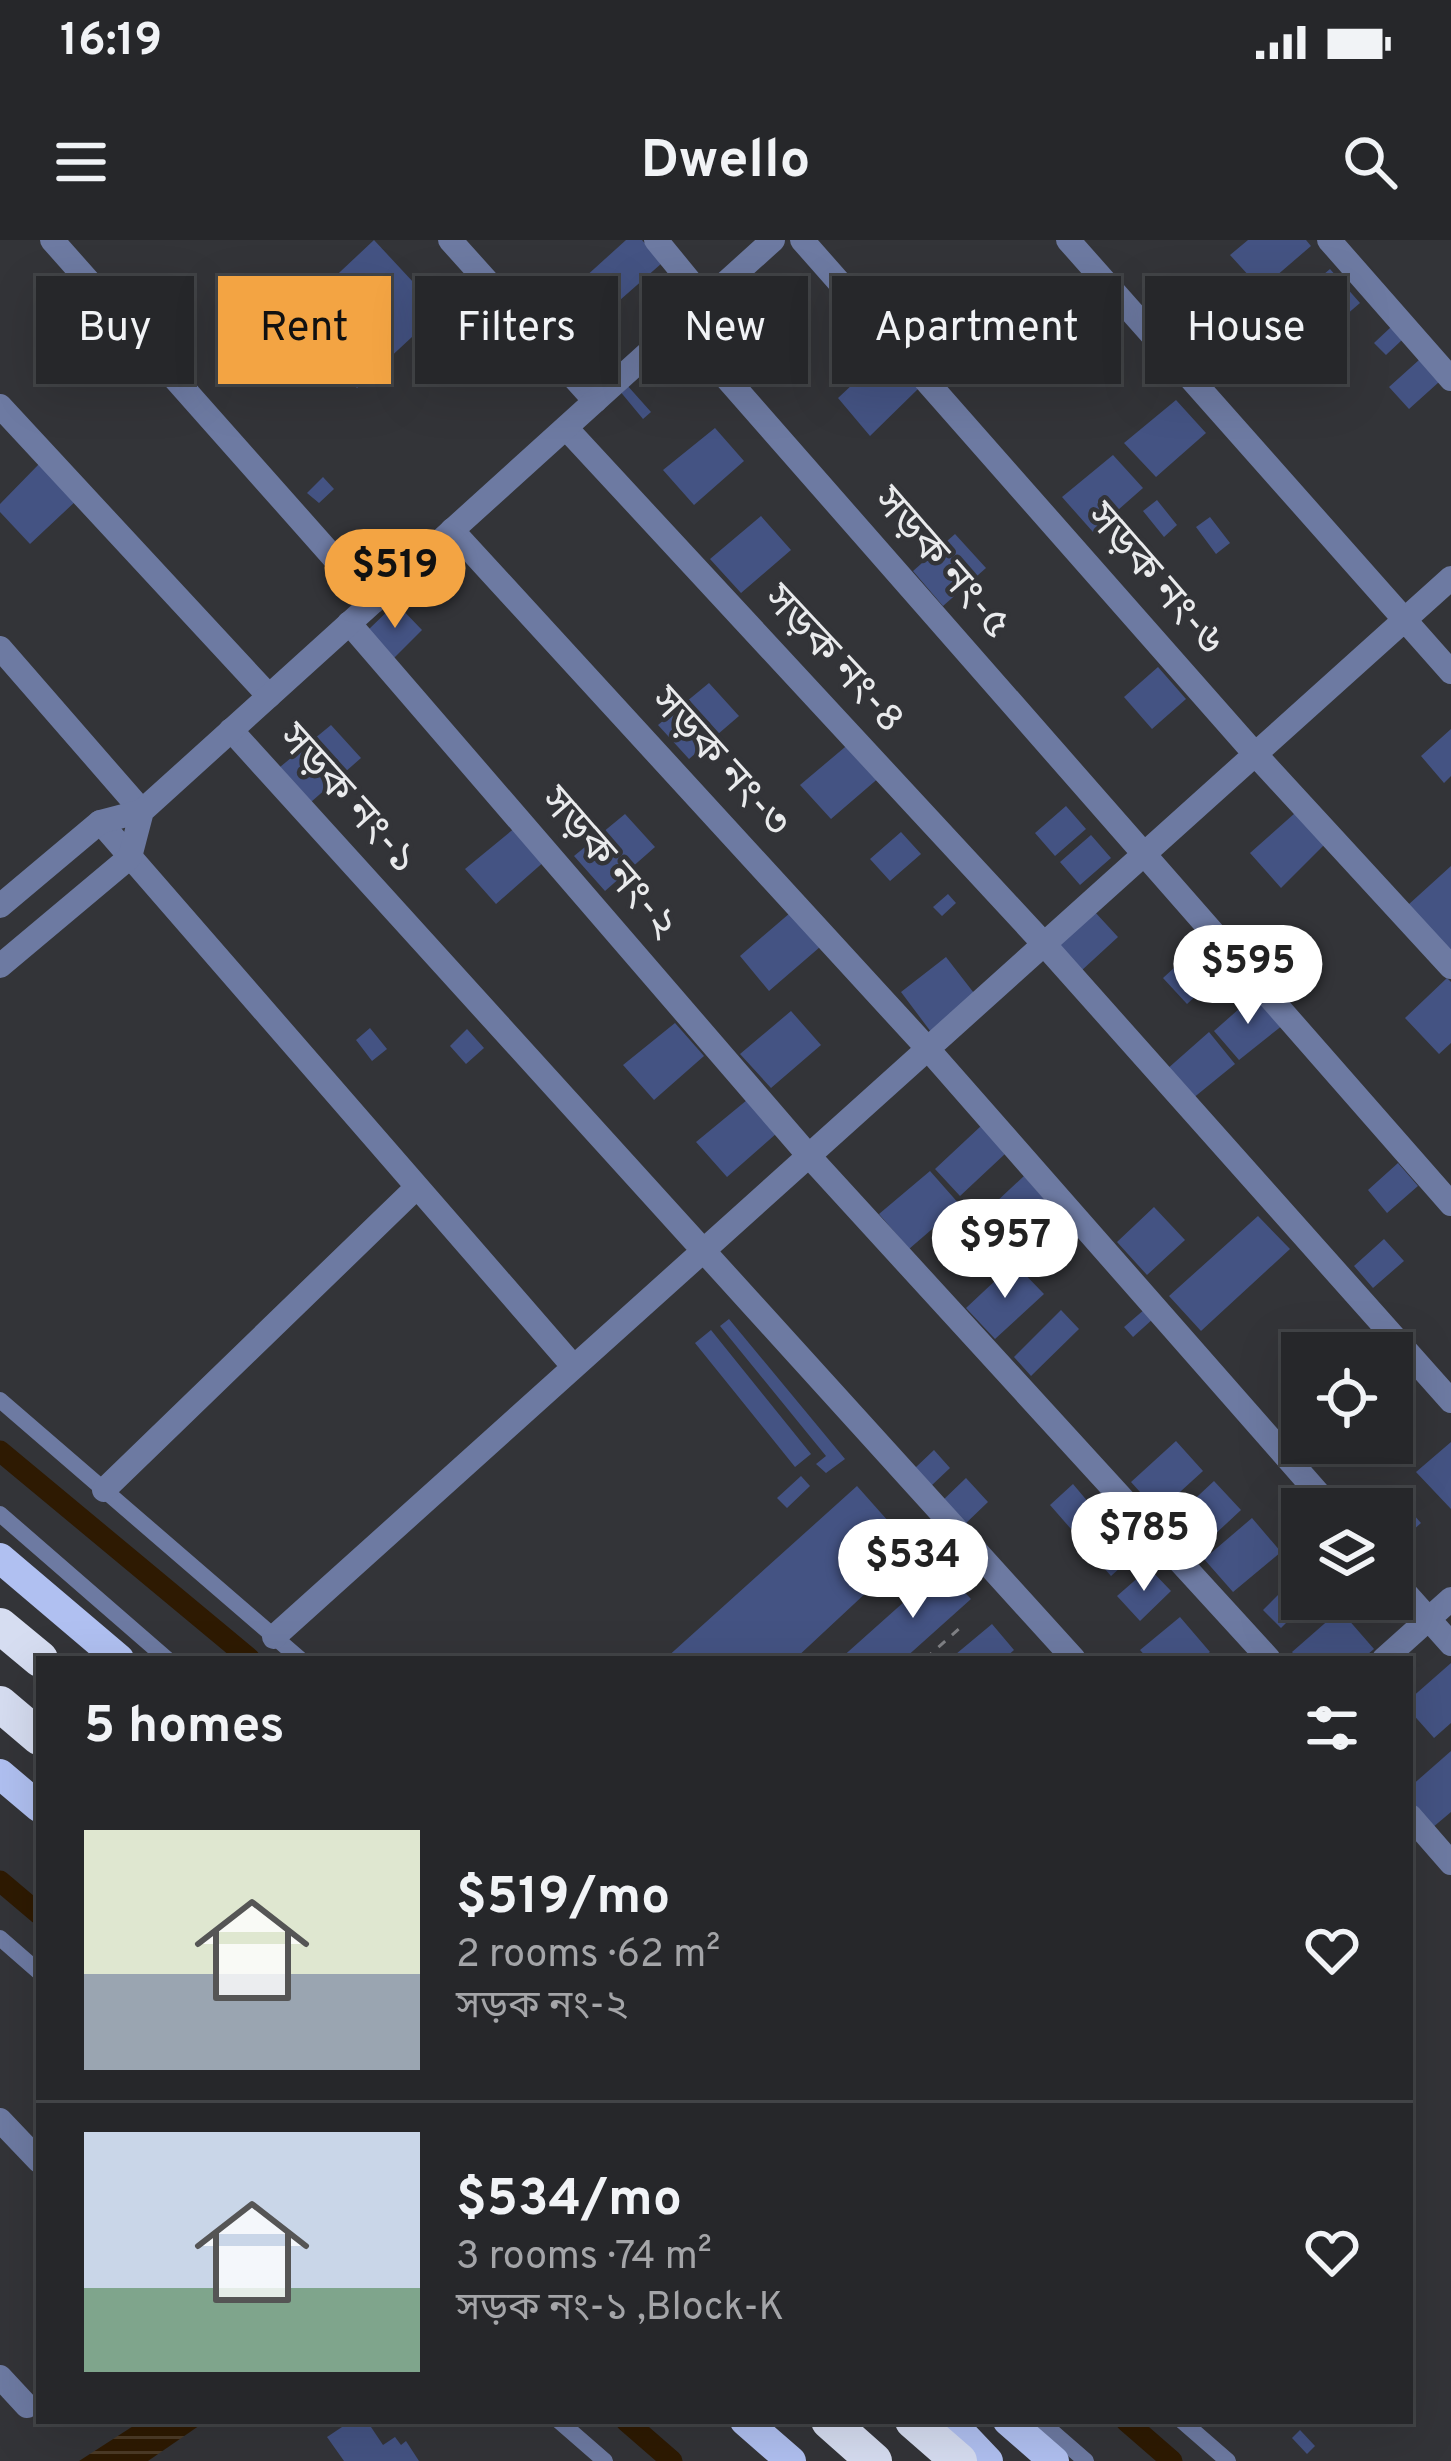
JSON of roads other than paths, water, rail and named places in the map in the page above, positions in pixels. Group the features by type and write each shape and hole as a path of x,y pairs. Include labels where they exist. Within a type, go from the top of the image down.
{"highway":[{"path":"0,1626 36,1656"},
{"path":"0,1704 36,1734"},
{"path":"832,2424 874,2461"},
{"path":"917,2424 958,2461"}],"main road":[{"path":"0,1558 115,1656"},
{"path":"0,1774 36,1804"},
{"path":"748,2424 790,2461"},
{"path":"953,2424 988,2461"},
{"path":"1011,2424 1054,2461"}],"street":[{"path":"52,240 373,602"},
{"path":"449,240 595,401"},
{"path":"656,240 686,276"},
{"name":"সড়ক নং-১","path":"733,276 773,240"},
{"name":"সড়ক নং-৬","path":"802,240 1256,754 1451,967"},
{"path":"1068,240 1451,672"},
{"path":"1329,240 1451,379"},
{"name":"সড়ক নং-১","path":"642,359 231,730 1071,1656"},
{"name":"সড়ক নং-৫","path":"732,384 1451,1204"},
{"path":"0,406 268,696"},
{"name":"সড়ক নং-৪","path":"566,428 1044,944 1451,1401"},
{"name":"সড়ক নং-৩","path":"452,530 928,1049 1314,1488"},
{"path":"274,1637 1451,578"},
{"name":"সড়ক নং-২","path":"349,623 809,1156 1266,1656"},
{"path":"0,648 142,811"},
{"path":"0,906 100,822 142,811 231,730"},
{"path":"0,966 130,857 142,811"},
{"path":"100,822 574,1367"},
{"path":"104,1490 417,1187"},
{"path":"0,1400 296,1656"},
{"path":"0,1514 163,1656"},
{"path":"1387,1656 1451,1598"},
{"path":"1413,1602 1451,1644"},
{"path":"1413,1819 1451,1863"},
{"path":"0,1938 36,1969"},
{"path":"0,2120 36,2158"},
{"path":"0,2377 27,2406"},
{"path":"562,2424 605,2461"},
{"path":"1043,2424 1086,2461"},
{"path":"1185,2424 1228,2461"}],"waterway":[{"path":"0,1451 246,1656"},
{"path":"0,1881 36,1911"},
{"path":"629,2424 672,2461"},
{"path":"1129,2424 1172,2461"}]}
